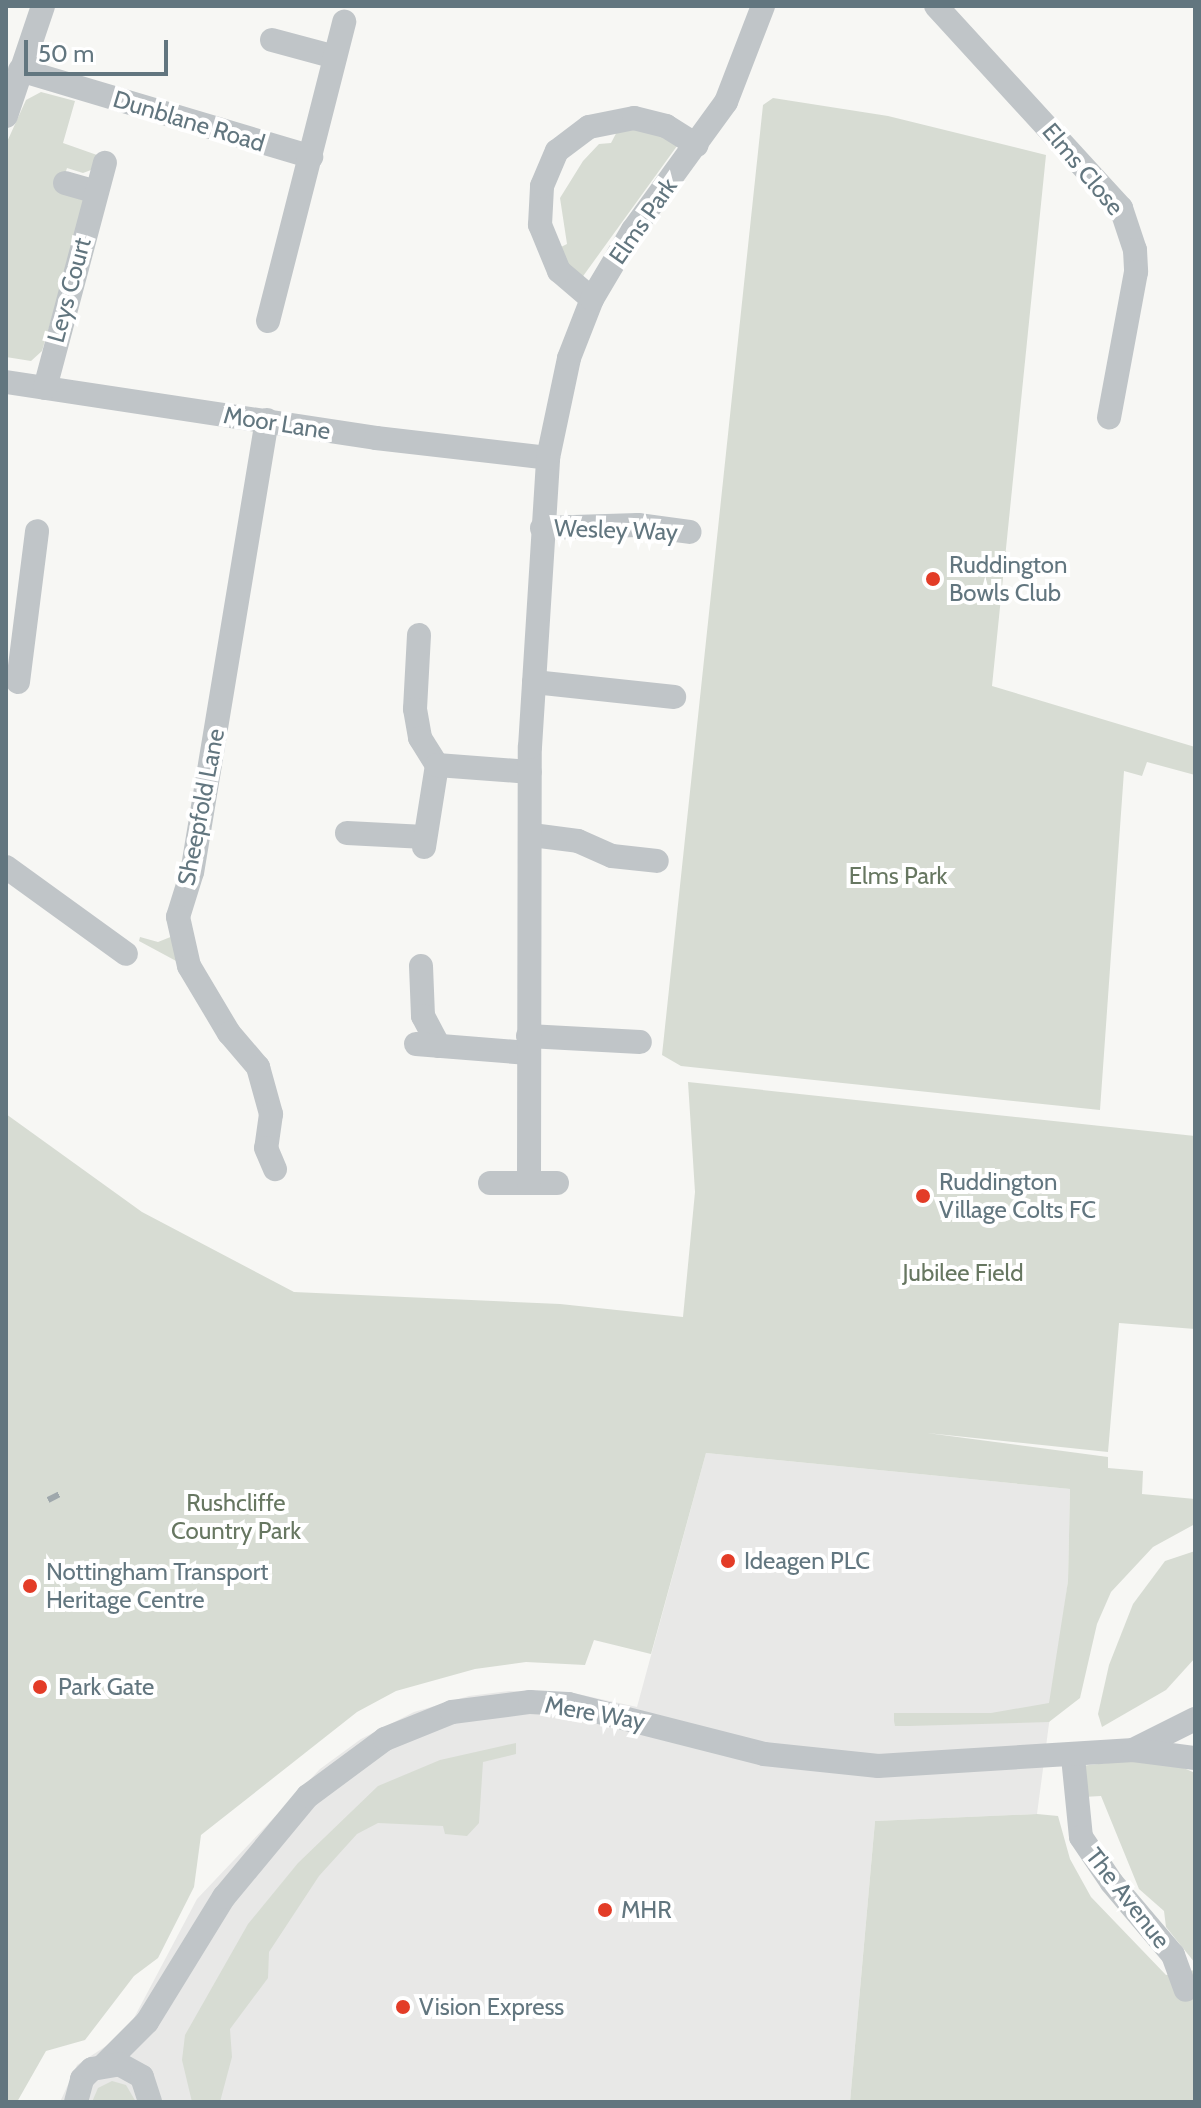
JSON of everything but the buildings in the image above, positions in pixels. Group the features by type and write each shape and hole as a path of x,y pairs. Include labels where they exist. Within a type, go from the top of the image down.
{"street":[{"path":"6,116 43,6"},
{"name":"Elms Park","path":"529,1183 530,772 548,458 569,358 592,299 633,230 697,145 743,68 763,6"},
{"name":"Elms Close","path":"936,6 1121,208 1136,272 1111,419"},
{"path":"268,321 344,22"},
{"path":"272,40 335,57"},
{"name":"Dunblane Road","path":"20,70 311,157"},
{"path":"592,299 559,271 540,225 542,186 557,151 589,127 634,118 666,126 697,145"},
{"name":"Leys Court","path":"45,388 105,163"},
{"path":"65,183 96,192"},
{"name":"Moor Lane","path":"6,382 548,458"},
{"name":"Sheepfold Lane","path":"267,420 192,872 178,917 189,966 229,1033 258,1067 269,1097 266,1148 275,1169"},
{"name":"Wesley Way","path":"542,528 638,525 690,532"},
{"path":"18,682 13,651 37,531"},
{"path":"419,635 420,738 437,765 426,834"},
{"path":"417,669 442,666"},
{"path":"534,682 674,697"},
{"path":"437,765 530,772"},
{"path":"347,833 426,834 453,824"},
{"path":"532,835 578,841 612,856 657,861"},
{"path":"6,867 126,954"},
{"path":"421,966 427,1045 640,1042"},
{"path":"490,1183 557,1183"},
{"name":"Mere Way","path":"76,2102 82,2079 105,2064 147,2022 224,1897 308,1796 385,1739 452,1712 530,1702 568,1704 764,1754 878,1766 1073,1757 1133,1750 1195,1758"},
{"name":"Mere Way","path":"1133,1750 1195,1719"},
{"name":"The Avenue","path":"1073,1757 1081,1837 1112,1883 1173,1955 1186,1990"},
{"name":"Mere Way","path":"142,2077 147,2022"},
{"path":"105,2064 119,2064 142,2077 150,2102"}],"shaded area":[{"path":"706,1453 1070,1489 1068,1581 1037,1814 875,1821 850,2102 60,2102 77,2065 126,2033 197,1899 320,1769 361,1739 414,1712 469,1696 509,1691 573,1693 637,1707"}],"green space":[{"path":"41,92 75,101 63,143 97,155 91,170 83,173 67,168 60,190 80,195 86,202 42,351 31,361 6,357 6,144 26,100"},
{"name":"Elms Park","path":"773,98 888,116 1046,155 992,686 1195,747 1195,775 1147,762 1142,776 1124,771 1100,1110 681,1066 662,1055 763,105"},
{"path":"620,126 653,127 677,146 581,279 555,250 567,244 560,198 583,161 599,144 611,143"},
{"path":"173,936 178,962 139,941 140,937 158,942"},
{"name":"Rushcliffe Country Park","path":"688,1082 1195,1136 1195,1329 1119,1323 1108,1452 927,1433 1108,1457 1108,1468 1143,1471 1142,1494 1195,1499 1195,1524 1153,1547 1111,1592 1097,1624 1080,1698 1049,1722 895,1726 894,1721 894,1713 991,1713 1049,1703 1068,1581 1070,1489 706,1453 651,1654 594,1640 585,1665 526,1662 475,1669 396,1691 357,1712 201,1835 194,1887 158,1958 134,1976 85,2040 46,2051 17,2102 6,2102 6,1114 142,1212 294,1292 560,1304 683,1317 695,1192"},
{"path":"1195,1551 1195,1658 1166,1690 1102,1727 1098,1714 1109,1665 1133,1604 1165,1561"},
{"path":"516,1743 516,1754 483,1762 479,1823 467,1836 445,1834 443,1826 378,1823 357,1834 319,1876 269,1952 268,1978 230,2029 232,2057 220,2102 192,2102 182,2060 185,2035 248,1924 298,1863 378,1786 440,1760"},
{"path":"1142,1759 1168,1761 1195,1773 1195,1963 1166,1927 1164,1911 1139,1889 1101,1796 1083,1797 1081,1766"},
{"path":"1037,1814 1058,1816 1070,1859 1091,1897 1166,1975 1195,1970 1195,2102 850,2102 875,1821"},
{"path":"112,2081 126,2085 136,2102 92,2102 98,2088"}],"railway":[{"path":"48,1500 60,1494"}],"place":[{"name":"Ruddington Bowls Club","path":"933,579"},
{"name":"Ruddington Village Colts FC","path":"923,1196"},
{"name":"Ideagen PLC","path":"728,1561"},
{"name":"Nottingham Transport Heritage Centre","path":"30,1586"},
{"name":"Park Gate","path":"40,1687"},
{"name":"MHR","path":"605,1910"},
{"name":"Vision Express","path":"403,2007"}],"park label":[{"name":"Jubilee Field","path":"963,1273"}]}
